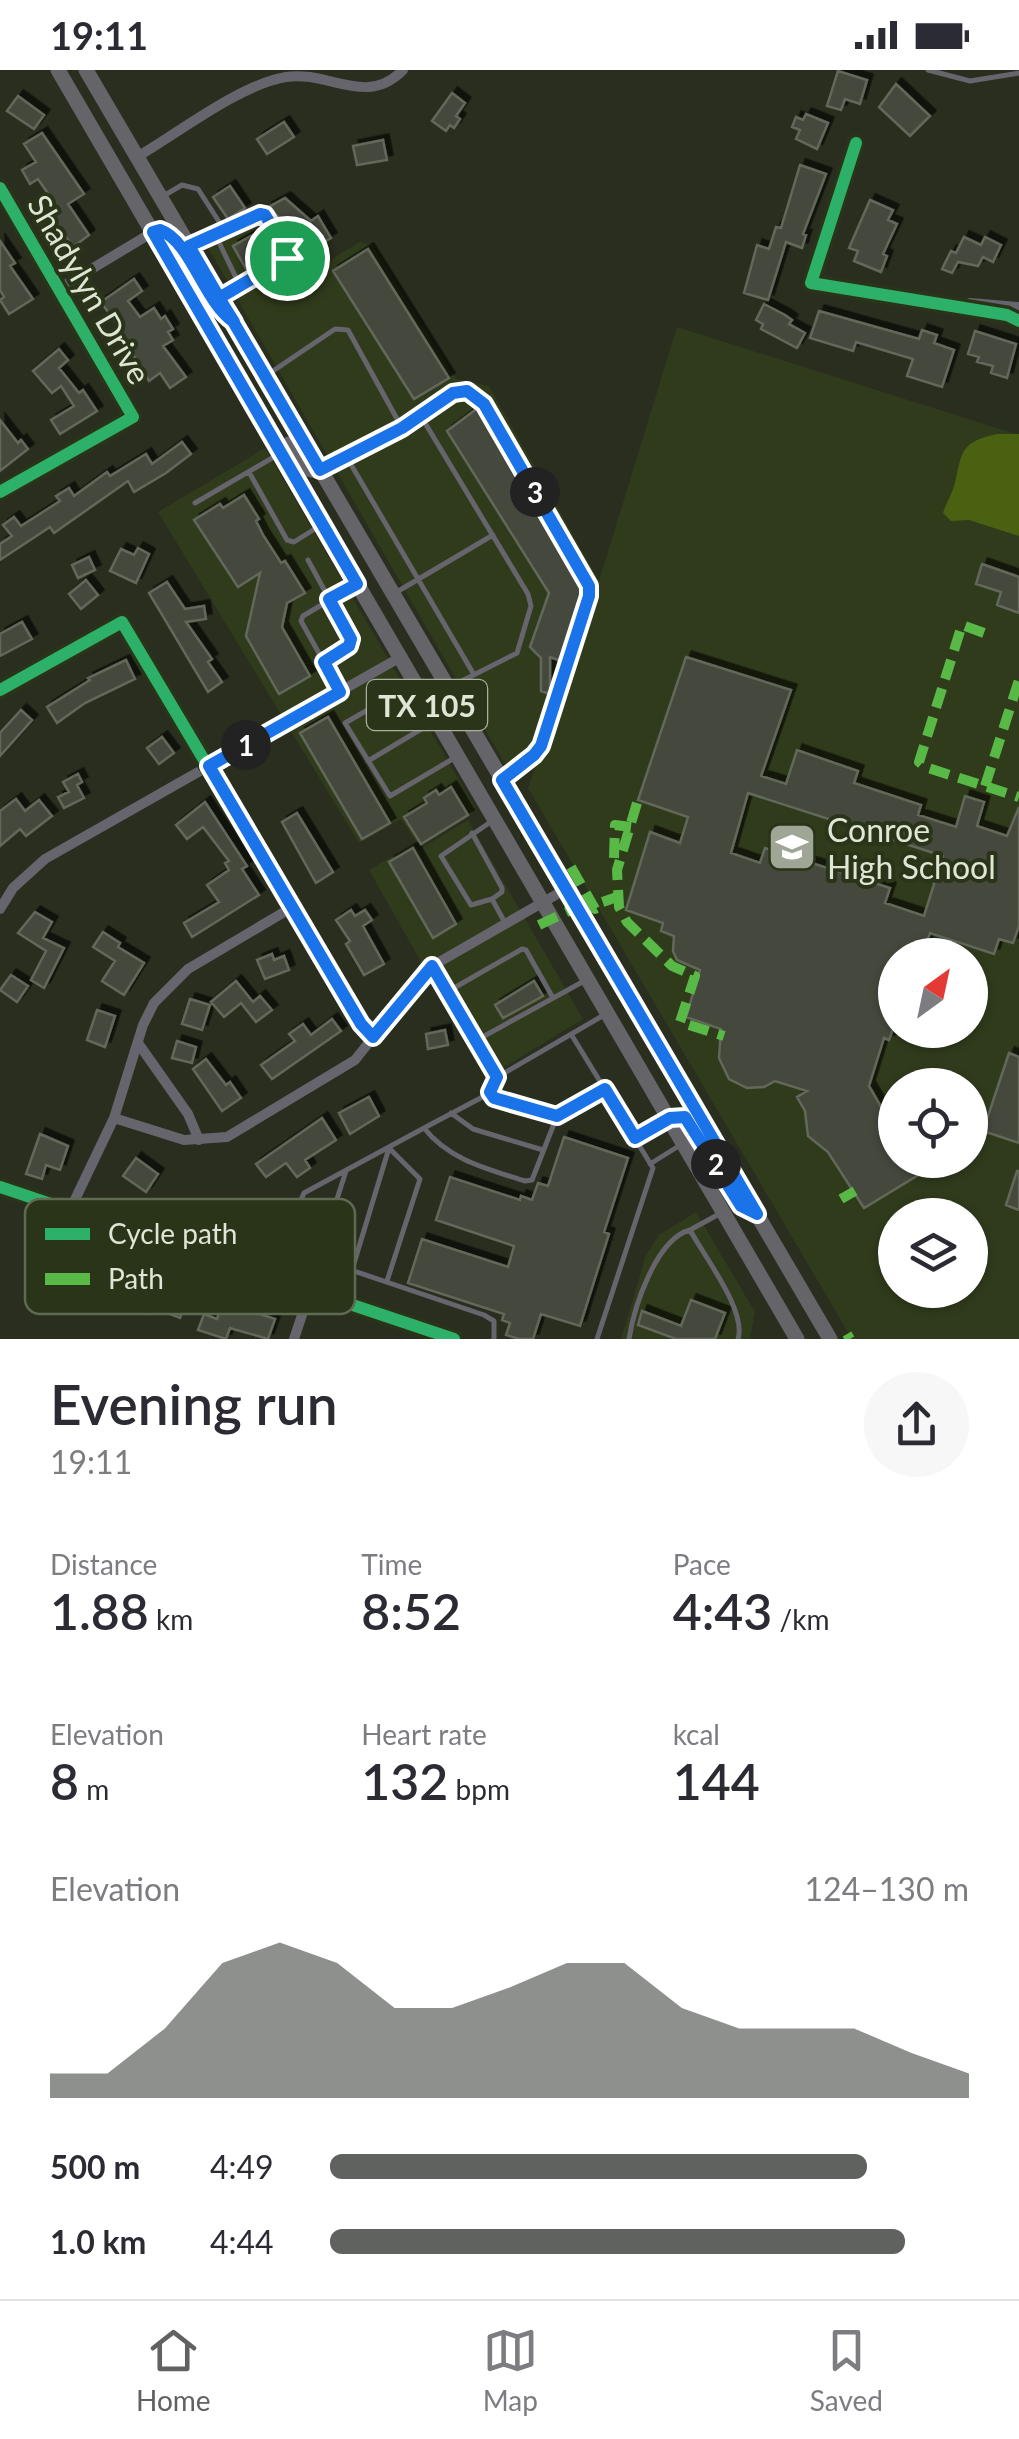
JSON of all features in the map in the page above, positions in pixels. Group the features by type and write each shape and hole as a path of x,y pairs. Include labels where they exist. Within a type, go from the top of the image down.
{"main road":[{"path":"60,70 74,80 120,156 128,160 137,157"},
{"name":"TX 105","path":"60,70 797,1339"},
{"name":"TX 105","path":"86,70 830,1339"},
{"path":"153,232 160,230 174,238 218,312 234,322"},
{"path":"236,374 254,387 302,467 320,470"},
{"path":"357,584 370,584 380,592 446,702 464,715"},
{"path":"670,1118 690,1120 741,1206 757,1214"}],"street":[{"path":"137,157 250,88 283,77 304,75 352,87 376,87 390,83 402,70"},
{"path":"856,143 810,283 1007,315 1019,321"},
{"name":"Shadylyn Drive","path":"0,188 133,417 0,492"},
{"path":"60,288 153,232"},
{"path":"900,298 1019,307"},
{"path":"0,690 122,622 361,1024 373,1037"},
{"path":"0,909 13,888 46,858 399,658"},
{"path":"114,1118 184,1140 227,1136 355,1060 432,966 566,890"},
{"path":"75,1199 114,1118 154,1003 188,969 291,908"},
{"path":"138,1043 188,1114 199,1140"},
{"path":"0,1187 37,1199"},
{"path":"355,1306 454,1339"},
{"path":"294,1339 302,1314"}],"lane":[{"path":"928,70 970,81 1019,73"},
{"path":"161,198 182,185 198,189 225,232"},
{"path":"189,246 208,234 216,236 260,214 265,215 288,253 287,258 219,298"},
{"path":"216,236 240,286"},
{"path":"265,376 334,329 348,330 402,428"},
{"path":"320,470 402,428 460,391 478,396 590,590 541,746 502,780"},
{"path":"420,414 532,606 517,653 448,688"},
{"path":"195,503 282,453"},
{"path":"346,456 473,673"},
{"path":"249,472 288,540 294,542 322,524"},
{"path":"393,594 492,535"},
{"path":"308,560 351,639 349,646 324,662"},
{"path":"340,692 301,621 303,616 357,584"},
{"path":"414,683 344,722 390,796 457,756"},
{"path":"368,761 436,720"},
{"path":"472,834 502,892 471,906 441,856 472,834 494,819"},
{"path":"492,899 505,922"},
{"path":"447,992 522,949 553,998"},
{"path":"432,966 497,1077"},
{"path":"476,1041 588,979"},
{"path":"300,1199 490,1092 497,1077 608,1013"},
{"path":"571,1034 653,1168 597,1339"},
{"path":"424,1128 450,1153 525,1181 534,1177 557,1116 605,1089"},
{"path":"490,1092 494,1098 557,1116"},
{"path":"452,1113 473,1130 544,1150"},
{"path":"635,1138 670,1118"},
{"path":"650,1164 684,1143"},
{"path":"355,1260 390,1148"},
{"path":"386,1282 420,1179 390,1148"},
{"path":"337,1199 346,1170"},
{"path":"629,1339 652,1269 678,1233 724,1212"},
{"path":"690,1230 737,1311 742,1327 738,1339"},
{"path":"355,1271 484,1314 494,1321 494,1339"}],"shaded area":[{"name":"Conroe High School","path":"258,204 295,241 312,271 360,242 372,245 456,379 489,386 599,581 677,327 1019,435 1019,1339 852,1339 528,788 544,742 506,766 199,232"},
{"path":"265,448 475,807 471,814 420,847 401,819 359,843 158,512"},
{"path":"468,820 583,1019 487,1078 369,870 413,844 418,850"},
{"path":"696,1212 755,1312 750,1339 621,1339 646,1255 659,1235"}],"green space":[{"path":"997,434 1019,434 1019,536 969,520 951,521 943,513 965,450 976,441"}],"building":[{"path":"838,71 867,80 860,104 845,99 841,110 827,106"},
{"path":"896,84 930,116 910,136 879,107"},
{"path":"452,93 465,103 456,116 460,119 454,128 450,125 446,131 432,121"},
{"path":"18,96 44,115 34,129 7,111"},
{"path":"806,114 828,123 817,149 796,139 800,130 792,127 796,117 803,120"},
{"path":"284,122 294,137 267,154 257,139"},
{"path":"42,133 84,194 68,204 89,235 73,247 45,201 51,198 38,179 30,184 22,170 36,162 24,144"},
{"path":"383,140 387,160 357,165 353,146"},
{"path":"800,165 826,174 803,234 806,235 802,248 786,242 768,300 744,293 757,245 769,249 776,227 781,228"},
{"path":"230,186 245,208 228,219 213,197"},
{"path":"285,198 311,221 318,216 331,238 309,251 296,229 267,208"},
{"path":"870,200 893,210 888,220 897,224 883,254 887,256 881,272 854,261 858,251 849,248"},
{"path":"258,232 273,259 258,268 255,264 246,269 233,246"},
{"path":"964,237 981,245 985,237 1001,245 993,262 983,257 978,266 958,262 952,273 942,269 951,251 956,253"},
{"path":"0,241 15,263 10,266 33,299 9,314 0,300 4,297 0,290"},
{"path":"368,249 449,378 414,399 333,271"},
{"path":"300,258 305,267 298,271 301,277 273,295 264,279"},
{"path":"134,279 142,291 128,301 140,317 154,308 173,329 168,332 173,340 163,346 186,377 170,388 160,373 149,381 101,302"},
{"path":"764,304 785,315 792,320 789,324 805,333 797,348 761,329 763,324 756,320"},
{"path":"819,311 919,339 922,330 937,335 934,343 954,350 942,387 907,376 913,359 856,342 853,351 810,338"},
{"path":"975,331 1016,344 1007,378 991,373 993,366 977,362 979,357 968,354"},
{"path":"59,349 68,360 59,368 79,393 83,390 97,411 60,434 51,420 74,406 61,386 52,393 33,371"},
{"path":"479,407 583,591 561,661 550,657 550,694 541,691 541,658 530,647 549,593 447,431"},
{"path":"0,420 18,443 21,440 28,449 0,471"},
{"path":"182,442 191,454 166,473 134,492 128,481 54,533 50,527 0,560 0,544 12,536 3,525 14,517 21,526 60,501 56,496 69,488 74,496 107,472 110,476 146,454 152,464"},
{"path":"244,495 259,519 256,521 263,535 305,593 287,603 282,627 310,676 279,694 246,636 260,573 238,587 194,520"},
{"path":"138,548 149,554 136,583 110,571 121,549 134,555"},
{"path":"89,557 95,570 78,578 72,565"},
{"path":"982,564 1019,577 1019,613 997,605 1001,592 976,584"},
{"path":"86,580 98,595 81,609 69,594"},
{"path":"167,582 185,609 204,606 206,619 186,622 212,659 208,662 222,682 208,692 149,593"},
{"path":"22,622 32,639 0,656 0,634"},
{"name":"Conroe High School","path":"686,657 791,690 761,776 786,784 797,750 858,771 854,783 921,805 918,815 956,827 965,796 984,802 977,826 1007,836 1019,807 1019,926 1013,943 999,939 994,954 988,952 988,938 945,938 930,933 928,938 878,938 881,1048 869,1086 878,1102 878,1178 913,1178 864,1208 828,1152 808,1136 805,1111 797,1097 807,1091 775,1081 764,1087 747,1088 729,1079 719,1058 721,1029 686,1017 700,970 677,960 674,936 661,931 663,923 626,910 650,832 680,843 688,817 638,800","holes":["748,793 943,856 924,916 885,903 890,888 765,848 760,863 731,853"]},
{"path":"126,660 135,679 85,703 57,723 47,707 88,678"},
{"path":"21,710 32,720 0,756 0,733"},
{"path":"328,717 390,823 362,839 300,733"},
{"path":"162,737 174,753 159,764 147,748"},
{"path":"78,774 82,782 77,785 84,798 64,808 58,797 69,792 63,782"},
{"path":"451,787 468,815 421,844 404,817 427,803 424,798 436,790 439,795"},
{"path":"16,799 25,811 39,800 52,816 26,836 20,829 0,846 0,811"},
{"path":"205,802 247,866 242,869 259,895 192,937 184,923 219,902 207,885 229,870 225,863 229,861 203,827 187,839 176,825"},
{"path":"297,813 333,872 316,883 282,822"},
{"path":"413,848 456,924 433,938 389,862"},
{"path":"351,910 355,916 365,910 372,920 363,926 384,964 364,975 336,920"},
{"path":"35,912 52,922 43,938 64,948 44,988 31,980 46,951 18,933"},
{"path":"103,932 144,963 124,995 102,981 115,961 93,947"},
{"path":"272,954 274,960 284,956 289,970 265,979 257,960"},
{"path":"11,975 28,986 17,1002 0,990"},
{"path":"236,981 253,1002 260,996 272,1010 256,1022 241,1003 224,1017 211,1002"},
{"path":"534,981 543,996 503,1018 495,1005"},
{"path":"190,999 210,1005 202,1030 182,1024"},
{"path":"97,1010 115,1016 105,1047 87,1040"},
{"path":"332,1019 341,1031 272,1079 261,1065 295,1041 289,1034 303,1024 311,1035"},
{"path":"445,1030 448,1045 428,1049 426,1034"},
{"path":"177,1041 196,1047 192,1063 172,1058"},
{"path":"1009,1053 1019,1057 1019,1143 988,1133 988,1116"},
{"path":"206,1059 241,1098 222,1111 193,1069"},
{"path":"369,1097 379,1116 350,1134 339,1113"},
{"path":"322,1118 336,1140 305,1160 310,1168 297,1177 286,1163 266,1177 256,1164"},
{"path":"40,1134 68,1146 60,1170 46,1165 42,1179 26,1174"},
{"path":"564,1137 628,1158 580,1326 541,1314 533,1339 519,1339 506,1335 510,1323 502,1320 504,1314 408,1283 422,1239 508,1267 514,1246 436,1220 450,1177 520,1200 521,1196 532,1200 538,1183 548,1186"},
{"path":"136,1158 158,1174 146,1192 123,1176"},
{"path":"1019,1171 1019,1210 1006,1205"},
{"path":"691,1300 725,1313 715,1339 676,1339 638,1325 642,1311 681,1326"},
{"path":"204,1314 217,1319 219,1314 260,1314 275,1319 268,1339 230,1328 226,1339 198,1330"}],"marked path":[{"path":"984,633 962,625 919,762 1019,797"},
{"path":"985,786 1019,680"},
{"path":"637,803 617,870 619,907 627,922 672,966 695,976 680,1022 724,1036"},
{"path":"614,858 615,825 631,827"},
{"path":"571,867 595,909 617,897"},
{"path":"539,925 590,901"},
{"path":"841,1199 855,1191"},
{"path":"847,1334 850,1339"}],"cycle path":[{"path":"856,143 811,283 1007,315 1019,321"},
{"path":"0,188 133,417 0,492"},
{"path":"0,690 122,622 361,1024 373,1037"},
{"path":"0,1187 36,1199"},
{"path":"355,1306 454,1339"}],"place":[{"name":"Conroe High School","path":"792,847"}],"route":[{"path":"287,258 219,298 234,322 218,312 174,238 160,230 153,232 357,584 329,599 351,639 349,646 324,662 340,692 209,766 361,1024 373,1037 432,966 497,1077 490,1092 494,1098 557,1116 605,1089 635,1138 670,1118 685,1117 741,1206 757,1214 502,780 541,746 589,586 484,404 467,391 453,393 402,428 320,470 234,322 219,298 189,246 208,234 216,236 260,214 265,215 288,253 287,258"}]}
